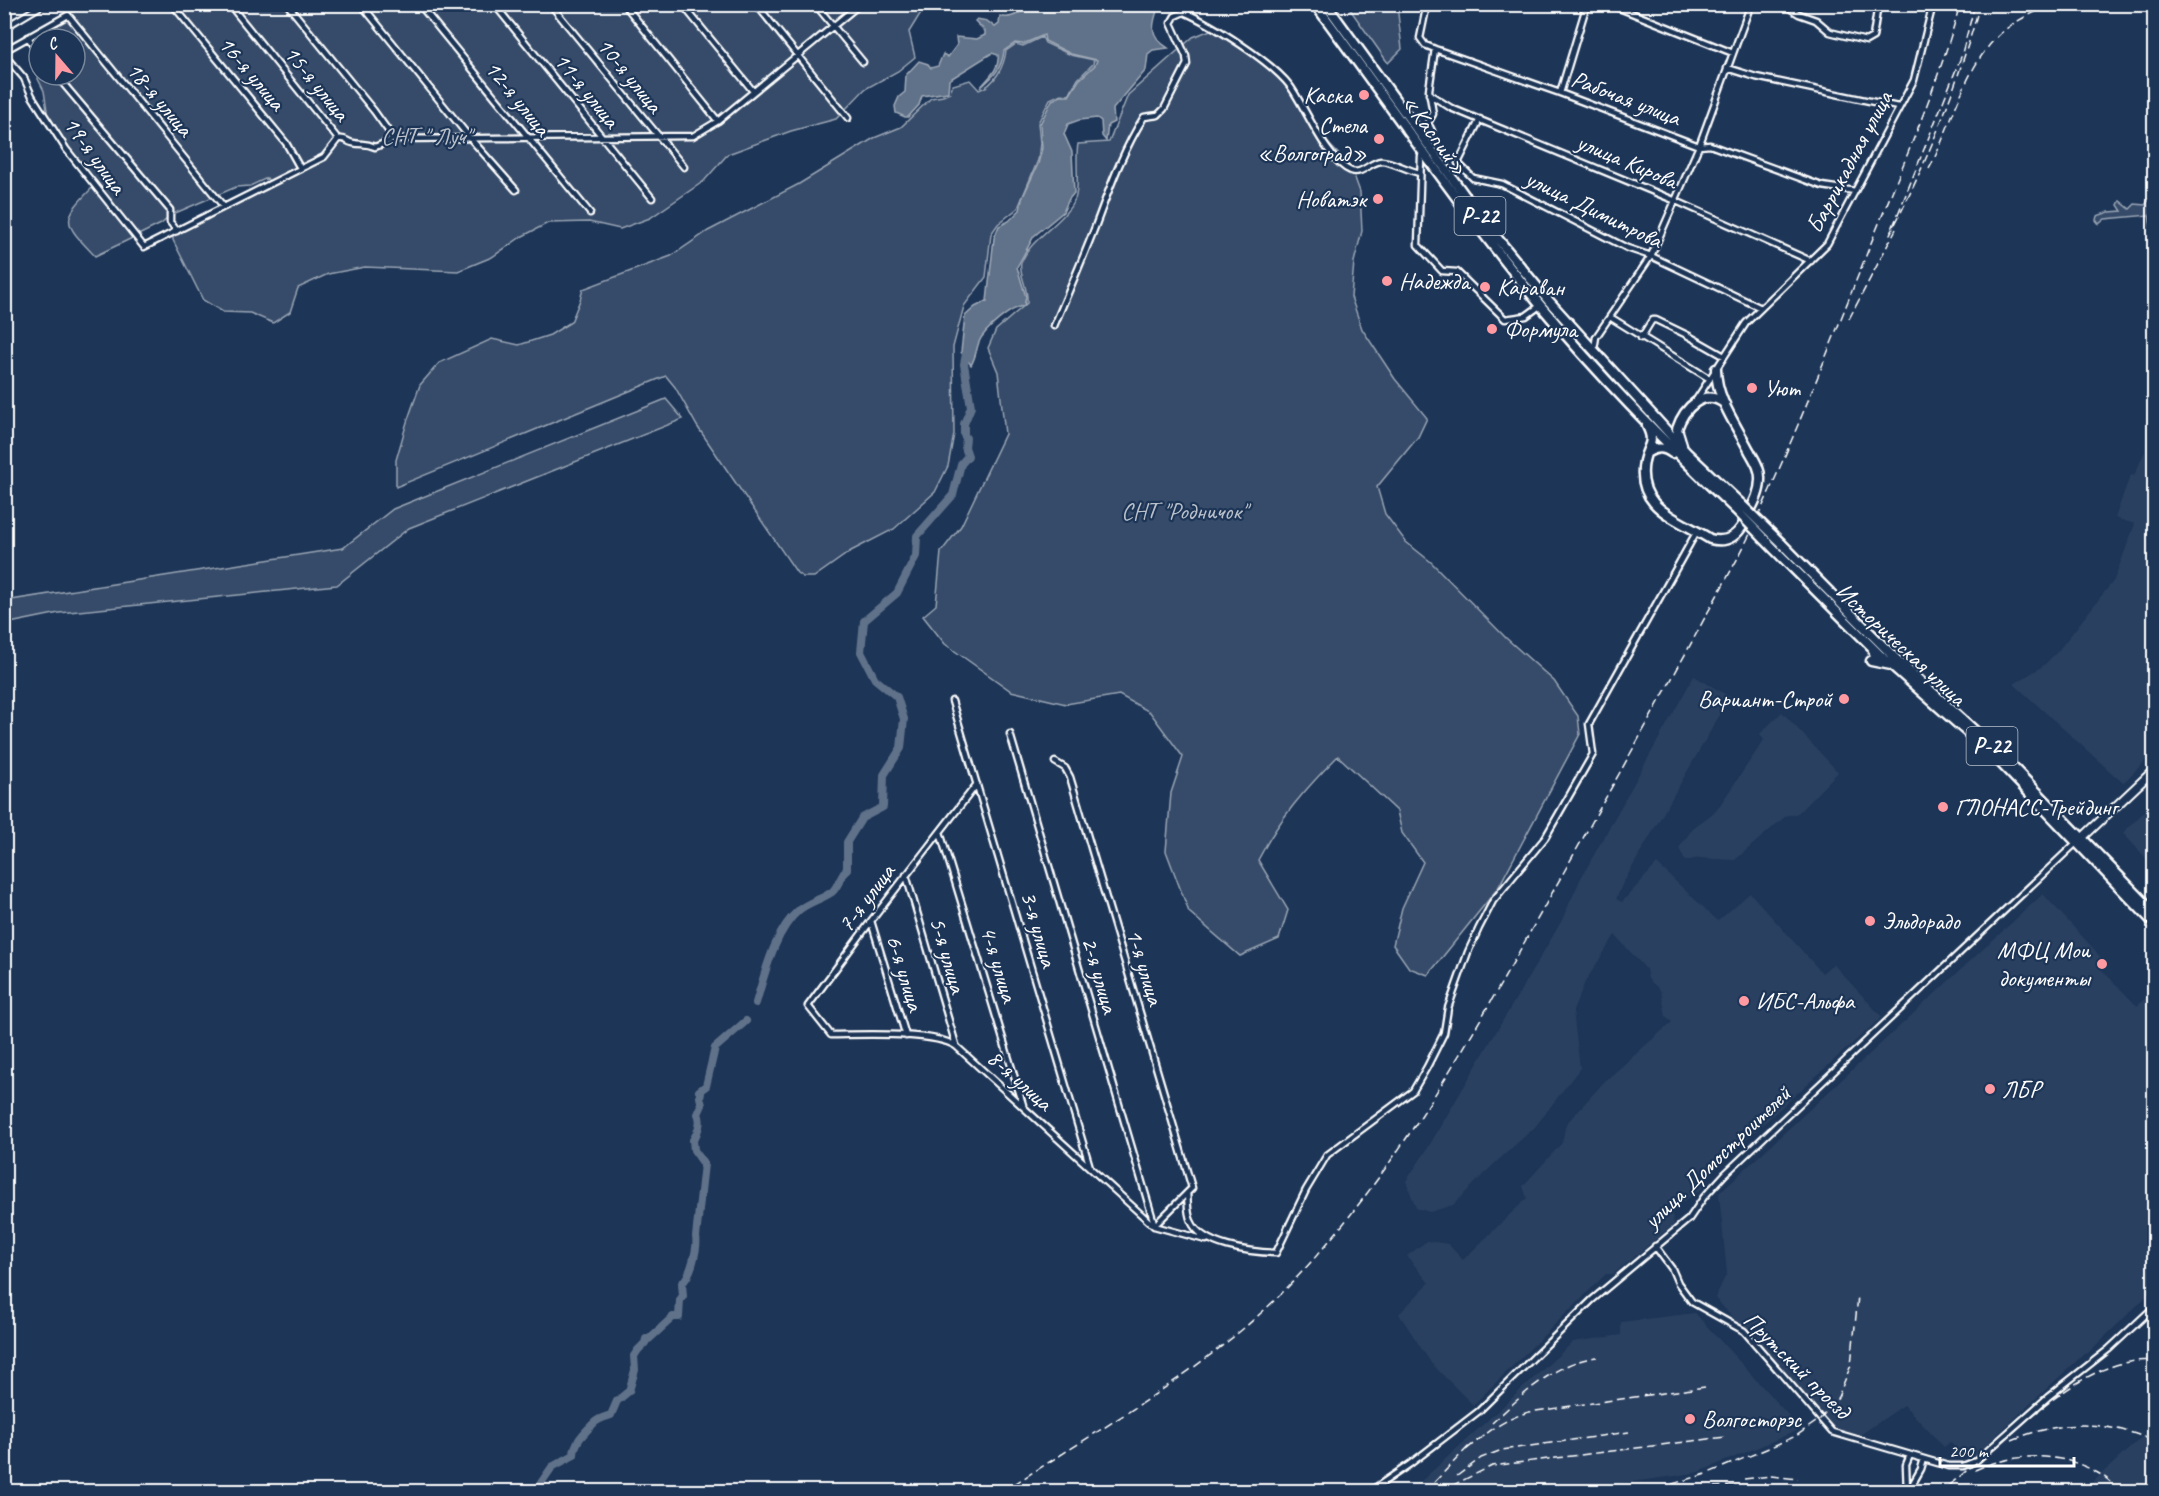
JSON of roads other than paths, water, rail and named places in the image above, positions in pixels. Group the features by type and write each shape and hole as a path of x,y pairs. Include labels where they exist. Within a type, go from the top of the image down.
{"highway":[{"name":"«Каспий»","path":"1316,4 1478,226 1541,305 1648,418"},
{"name":"«Каспий»","path":"1326,4 1423,150 1648,418"},
{"path":"1716,369 1716,382 1725,405 1757,464 1761,476 1760,487 1740,530 1734,537 1718,541 1661,510 1651,501 1643,478 1644,459 1652,442 1648,418 1674,423 1695,401 1706,397 1718,399 1725,405"},
{"path":"1685,413 1677,429 1679,439 1687,453"},
{"name":"Историческая улица","path":"1648,418 1687,453 1777,546 1997,751 2154,923"},
{"name":"Историческая улица","path":"1648,418 1686,464 1738,507"},
{"path":"1648,452 1663,448 1686,464"},
{"name":"Историческая улица","path":"1777,546 1870,645 1994,756 2154,912"}],"main road":[{"path":"2079,840 2154,770"}],"street":[{"path":"4,28 44,4"},
{"name":"16-я улица","path":"172,4 286,143 300,168"},
{"name":"15-я улица","path":"229,4 338,139 344,138 353,143 363,142 375,147 394,139 693,136 718,121 860,4"},
{"path":"287,4 375,111 394,139"},
{"path":"361,4 470,138 516,190"},
{"name":"12-я улица","path":"418,4 590,213"},
{"name":"11-я улица","path":"494,4 652,198"},
{"name":"10-я улица","path":"550,4 684,167"},
{"path":"624,4 718,121"},
{"path":"682,4 753,91"},
{"path":"756,4 848,118"},
{"path":"814,4 863,62"},
{"path":"1427,4 1420,38 1425,45 1435,50 1429,94 1433,114 1428,123 1432,131 1423,150 1420,172 1418,245 1442,271 1457,272 1505,319 1526,316 1541,305"},
{"path":"1560,93 1587,4"},
{"path":"1609,4 1623,7 1733,53"},
{"path":"1594,352 1596,337 1651,256 1676,201 1699,146 1751,4"},
{"path":"1783,4 1799,14 1816,20 1830,32 1866,41 1873,37 1878,4"},
{"name":"Баррикадная улица","path":"1695,401 1746,323 1827,244 1914,80 1933,4"},
{"path":"1054,326 1116,170 1135,131 1144,117 1158,115 1164,110 1187,64 1186,56 1171,23 1175,16 1184,12 1256,55 1289,84 1330,151 1344,166 1353,172 1360,172 1372,163 1384,160 1404,169 1420,172"},
{"name":"18-я улица","path":"46,27 68,15 78,27"},
{"path":"5,51 27,38"},
{"name":"18-я улица","path":"87,38 224,207"},
{"name":"Рабочая улица","path":"1435,50 1560,93 1699,146 1710,145 1822,186 1855,191"},
{"name":"19-я улица","path":"5,51 6,57 24,78 32,96 66,149 144,247 177,231 170,222 170,210 66,87"},
{"path":"1727,68 1756,78 1898,107"},
{"name":"улица Кирова","path":"1429,94 1451,108 1676,201 1811,261"},
{"name":"улица Димитрова","path":"1480,119 1458,163 1473,178 1502,184 1627,248 1651,256 1761,308"},
{"path":"177,231 324,157 338,139"},
{"path":"1610,317 1710,379"},
{"path":"1641,338 1648,324 1656,320 1724,356"},
{"path":"1581,337 1596,337"},
{"path":"1154,1226 1257,1252 1276,1253 1306,1190 1328,1155 1413,1091 1444,1033 1448,1008 1479,928 1493,902 1545,838 1593,754 1590,724 1697,531"},
{"name":"3-я улица","path":"952,701 1090,1168"},
{"name":"2-я улица","path":"1010,734 1154,1226"},
{"name":"1-я улица","path":"1055,762 1065,768 1070,777 1192,1188 1187,1193"},
{"name":"7-я улица","path":"831,1035 808,1006 977,784"},
{"name":"4-я улица","path":"940,832 1023,1106"},
{"name":"улица Домостроителей","path":"1369,1491 1410,1464 1479,1411 1592,1300 1689,1219 1704,1197 1725,1174 2079,840"},
{"name":"5-я улица","path":"906,875 956,1046"},
{"name":"6-я улица","path":"871,921 906,1036"},
{"name":"8-я улица","path":"831,1035 906,1036 948,1040 1154,1226"},
{"path":"1187,1193 1190,1220 1208,1240"},
{"path":"1154,1226 1187,1193"},
{"name":"Прутский проезд","path":"1655,1246 1692,1302 1744,1331 1832,1432 1948,1466 1963,1466 1976,1461 2048,1397 2109,1349 2154,1307"},
{"path":"1908,1491 1906,1465 1910,1455"},
{"path":"1908,1491 1924,1459"}],"waterway":[{"path":"756,1003 767,966 783,929 799,910 834,890 847,869 847,842 862,818 883,807 884,775 901,748 904,719 897,697 875,679 861,652 864,621 897,593 916,556 917,536 953,495 961,464 968,456 964,435 964,424 971,407 964,364 967,349"},
{"path":"539,1492 542,1489 541,1483 552,1467 574,1455 574,1450 584,1434 598,1420 611,1415 617,1401 629,1391 635,1370 634,1356 646,1339 649,1339 673,1317 679,1317 680,1300 683,1296 682,1283 691,1268 696,1247 704,1164 694,1150 693,1140 699,1127 698,1114 702,1105 699,1091 706,1086 715,1048 746,1021"}],"railway":[{"path":"1002,1492 1185,1374 1253,1321 1326,1245 1403,1144 1438,1090 1503,981 1749,536 1797,427 1919,125 1960,4"},
{"path":"1975,4 1961,57 1890,234 1941,122 1980,4"},
{"path":"1929,169 1962,92 1982,55 2010,26 2052,4"},
{"path":"1849,319 1896,229"},
{"path":"1646,1492 1706,1474 1764,1450 1796,1436 1820,1419 1838,1397 1851,1365 1858,1296"},
{"path":"1492,1423 1527,1391 1553,1373 1581,1360 1597,1357"},
{"path":"1937,1492 1955,1480 2056,1397 2080,1381 2104,1369 2129,1362 2154,1361"},
{"path":"1466,1450 1496,1427 1511,1418 1529,1412 1705,1387"},
{"path":"2012,1440 2048,1429 2083,1425 2118,1429 2154,1441"},
{"path":"1457,1476 1481,1458 1502,1450 1629,1432"},
{"path":"1439,1492 1492,1466 1725,1437"},
{"path":"1425,1492 1471,1444"},
{"path":"1975,1470 1990,1464 2020,1458 2067,1460 2096,1472 2122,1492"},
{"path":"1744,1479 1771,1476 1798,1479"},
{"path":"1672,1489 1752,1485 1786,1489"}],"place":[{"name":"Каска","path":"1364,95"},
{"name":"Стела «Волгоград»","path":"1379,139"},
{"name":"Новатэк","path":"1378,199"},
{"name":"Надежда","path":"1387,281"},
{"name":"Караван","path":"1485,287"},
{"name":"Формула","path":"1492,329"},
{"name":"Уют","path":"1752,388"},
{"name":"Вариант-Строй","path":"1844,699"},
{"name":"ГЛОНАСС-Трейдинг","path":"1943,807"},
{"name":"Эльдорадо","path":"1870,921"},
{"name":"МФЦ Мои документы","path":"2102,964"},
{"name":"ИБС-Альфа","path":"1744,1001"},
{"name":"ЛБР","path":"1990,1089"},
{"name":"Волгосторэс","path":"1690,1419"}],"park label":[{"name":"СНТ \" Луч\"","path":"426,136"},
{"name":"СНТ \"Родничок\"","path":"1184,511"}]}
